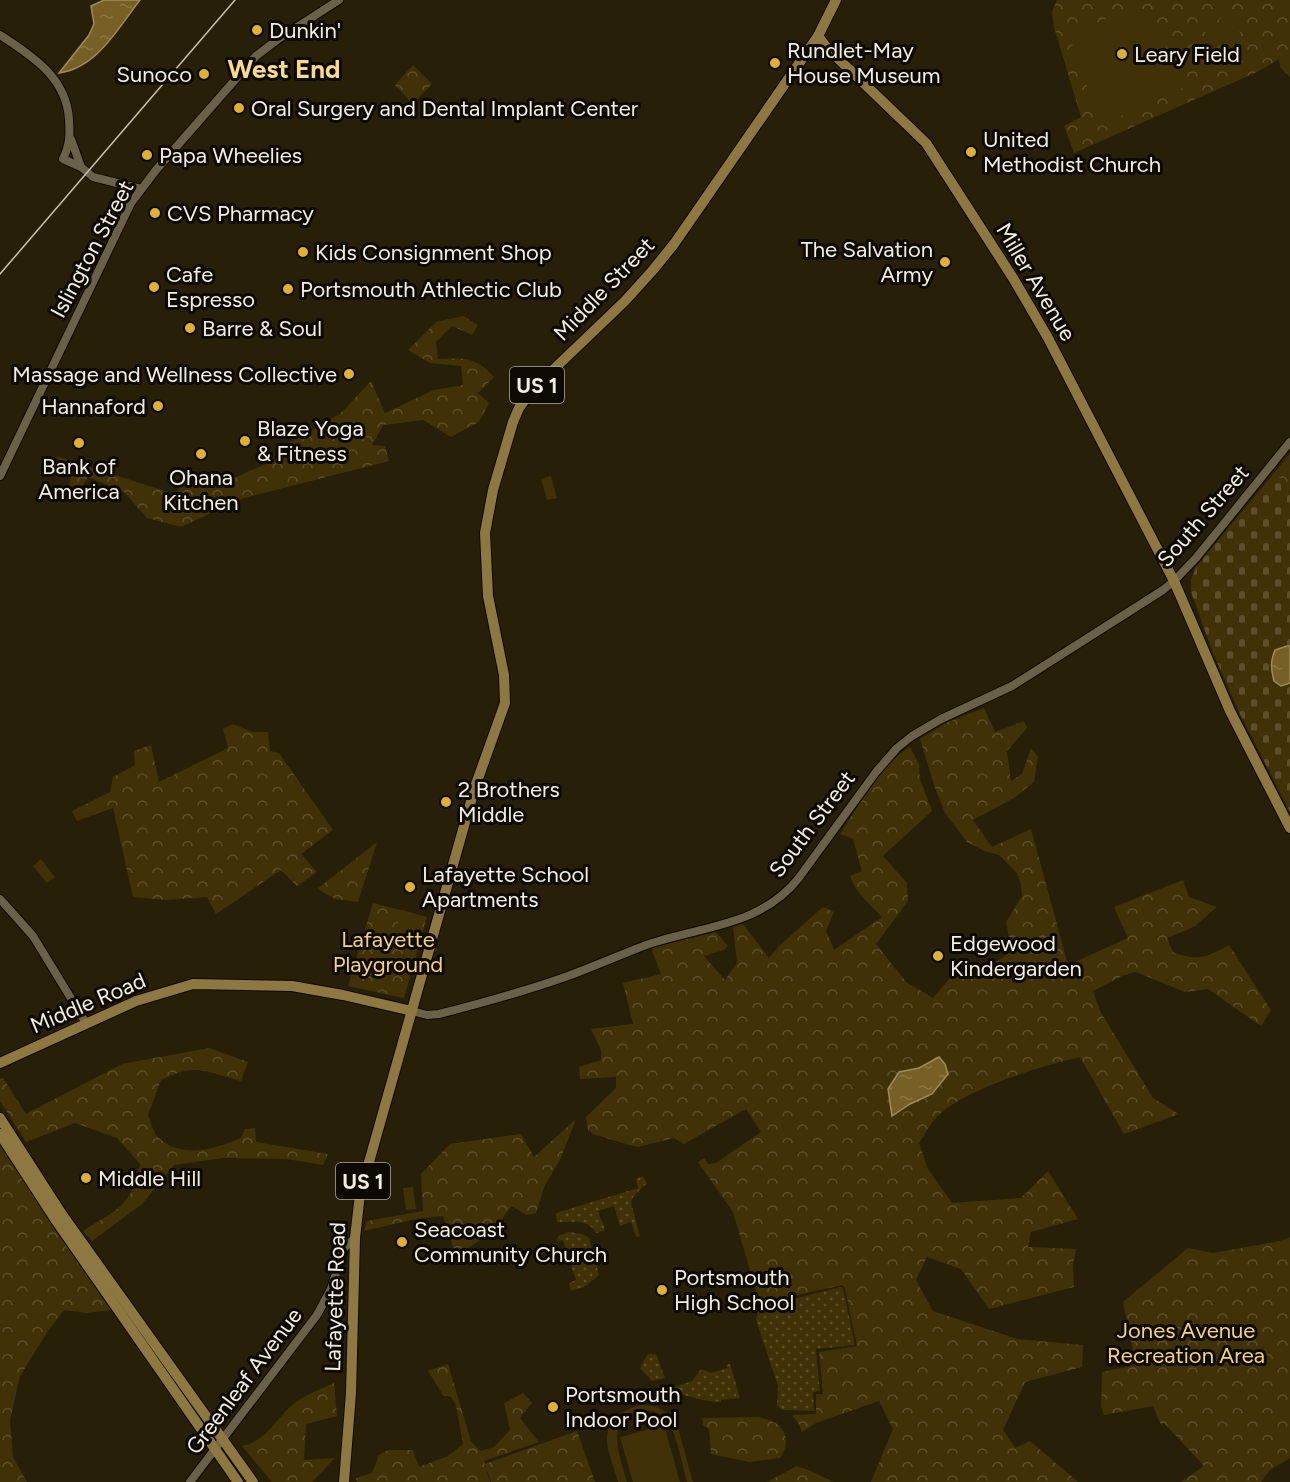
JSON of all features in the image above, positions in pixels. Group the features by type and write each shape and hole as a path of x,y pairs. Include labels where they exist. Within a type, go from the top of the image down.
{"main road":[{"name":"Middle Street","path":"480,771 502,716 506,696 488,596 485,533 494,490 516,415 532,390 610,316 653,270 818,36 836,0"},
{"name":"Miller Avenue","path":"818,36 827,48 920,136 940,163 1045,332 1174,582 1230,711 1290,828"},
{"name":"Lafayette Road","path":"344,1482 351,1393 355,1238 360,1194 480,771"},
{"name":"South Street","path":"193,984 257,984 298,987 412,1011"},
{"name":"Middle Road","path":"0,1063 147,996 193,984"},
{"path":"0,1118 57,1207 253,1482"},
{"path":"0,1134 44,1204 238,1482"}],"street":[{"name":"Islington Street","path":"0,476 115,234 141,189 256,56 339,0"},
{"path":"0,35 45,68 57,82 67,103 71,139 81,167"},
{"path":"71,139 63,159 81,167 93,177 141,189"},
{"name":"South Street","path":"412,1011 427,1015 440,1014 530,988 651,944 736,922 764,908 793,885 876,772 897,748 941,719 1012,686 1174,582 1290,442"},
{"path":"0,899 33,936 86,1023"},
{"name":"Greenleaf Avenue","path":"190,1482 314,1321 325,1302 344,1248 355,1238"}],"green space":[{"path":"1057,0 1290,0 1290,77 1280,67 1279,59 1257,72 1074,153 1064,126 1081,117 1054,27 1052,12"},
{"path":"1231,13 1241,35 1229,40 1219,19"},
{"name":"Leary Field","path":"1151,15 1185,87 1121,116 1115,122 1094,115 1096,107 1081,72 1070,37 1105,19"},
{"path":"1216,20 1225,42 1212,48 1203,26"},
{"path":"413,65 432,84 413,104 395,85"},
{"path":"463,316 478,325 472,335 452,326 436,342 438,359 469,360 481,365 494,377 478,393 489,403 479,422 451,437 423,420 383,425 372,445 385,446 389,461 244,498 181,527 147,518 124,492 88,477 75,496 68,493 71,474 56,456 177,495 183,474 218,485 277,459 285,445 340,414 371,381 385,413 434,390 463,385 461,366 430,363 408,350 436,322"},
{"path":"1290,453 1290,493 1275,472"},
{"path":"1275,472 1290,493 1290,812 1239,712 1213,653 1191,592 1191,580 1196,567"},
{"path":"551,476 557,498 547,500 541,479"},
{"path":"984,708 995,732 1024,721 1027,728 1007,751 1011,781 1022,774 1031,748 1038,757 1034,782 1014,798 973,820 992,847 1031,829 1068,965 1128,938 1114,907 1183,880 1189,897 1217,907 1194,927 1167,938 1173,952 1188,957 1202,957 1229,945 1271,1010 1261,1026 1208,989 1185,992 1136,972 1122,976 1093,991 1100,1011 1153,1098 1179,1114 1124,1134 1080,1057 1045,1066 981,1089 946,1109 934,1120 919,1143 928,1169 952,1203 1021,1198 1048,1171 1078,1219 1031,1232 1028,1247 1076,1249 1073,1265 1074,1287 989,1309 961,1269 927,1257 916,1280 933,1311 1017,1339 1083,1345 1082,1367 1025,1382 1003,1430 1015,1448 1030,1441 1078,1482 871,1482 893,1429 879,1401 816,1423 802,1432 792,1415 816,1414 816,1394 823,1394 819,1352 857,1346 845,1288 842,1285 762,1303 757,1294 733,1212 698,1162 704,1158 708,1164 716,1163 761,1132 746,1109 684,1144 674,1138 638,1147 633,1146 593,1134 588,1130 586,1117 616,1088 616,1077 580,1079 579,1067 601,1060 601,1050 591,1029 633,1024 623,983 661,974 651,948 716,932 728,946 724,950 704,956 725,980 737,963 733,927 743,924 769,958 779,946 823,907 834,912 826,931 834,950 882,917 856,888 850,876 862,871 853,839 840,834 881,774 900,753 910,747 919,764 920,779 932,811 883,856 907,883 908,901 876,944 906,982 933,998 958,969 974,977 1012,951 1006,922 1022,896 1017,873 999,855 984,851 967,842 945,813 920,739 946,723"},
{"path":"233,724 252,732 268,732 270,751 279,753 333,830 301,854 317,872 297,886 281,870 216,914 207,897 166,900 133,897 113,808 77,821 72,811 110,792 113,777 135,765 134,751 151,745 159,782 228,748 223,729"},
{"path":"377,842 358,902 335,899 317,889"},
{"path":"41,859 55,877 47,883 33,866"},
{"name":"Lafayette Playground","path":"373,903 427,917 404,998 348,986"},
{"path":"402,910 416,914 409,937 395,933"},
{"path":"209,1048 248,1062 241,1081 201,1070 184,1071 161,1080 148,1115 158,1137 177,1148 209,1149 241,1138 245,1129 255,1128 256,1142 328,1154 323,1165 287,1159 222,1158 174,1165 142,1204 92,1241 83,1231 114,1211 127,1198 137,1178 140,1164 117,1138 75,1123 26,1142 0,1101 0,1079 3,1078 26,1114 122,1064"},
{"path":"576,1119 560,1160 545,1185 536,1213 527,1215 511,1206 494,1231 456,1256 443,1216 416,1219 364,1231 367,1221 423,1211 421,1174 450,1144 521,1134 534,1157"},
{"path":"0,1142 111,1310 86,1313 64,1310 20,1376 10,1420 13,1457 27,1482 0,1482"},
{"path":"643,1176 647,1183 633,1197 631,1203 640,1236 636,1237 631,1222 620,1226 614,1206 598,1211 605,1230 596,1233 583,1223 557,1222 556,1213 638,1188 636,1179"},
{"path":"413,1187 416,1209 406,1210 403,1188"},
{"path":"568,1232 583,1234 589,1238 599,1275 584,1287 571,1291 569,1283 576,1280 563,1240 557,1241 558,1236"},
{"name":"Jones Avenue Recreation Area","path":"1290,1237 1290,1458 1270,1470 1261,1482 1181,1482 1204,1466 1164,1423 1161,1425 1153,1406 1104,1415 1101,1406 1102,1372 1136,1365 1123,1302 1188,1248 1213,1253 1280,1241"},
{"path":"843,1288 855,1345 816,1349 820,1391 813,1392 814,1411 783,1410 777,1406 778,1386 756,1320 759,1306"},
{"path":"656,1354 665,1378 652,1381 640,1368 647,1355"},
{"path":"448,1364 471,1441 480,1451 494,1447 510,1430 504,1403 523,1393 532,1403 520,1418 539,1442 484,1461 490,1482 357,1482 356,1478 372,1473 379,1455 388,1450 413,1450 419,1467 448,1456 463,1444 456,1405 451,1397 443,1395 428,1371"},
{"path":"730,1364 740,1398 721,1400 721,1402 672,1391 672,1388 692,1381 701,1369 711,1373 727,1368 726,1365"},
{"path":"334,1383 337,1416 306,1424 304,1460 335,1458 312,1482 272,1482 242,1446 266,1434 296,1402"},
{"path":"642,1405 662,1410 677,1424 693,1482 687,1482 670,1425 661,1415 647,1410 629,1415 622,1421 618,1430 617,1440 627,1482 618,1482 608,1450 608,1433 618,1416"},
{"path":"759,1417 775,1423 784,1432 786,1445 780,1458 749,1462 711,1454 709,1429 703,1425 702,1418"},
{"path":"664,1425 680,1482 633,1482 620,1437"},
{"path":"577,1431 595,1482 491,1482 485,1464"},
{"path":"797,1466 813,1472 833,1482 767,1482"}],"water":[{"path":"104,0 140,0 96,55 72,70 59,73 89,35 94,24 91,6"},
{"path":"1290,646 1290,683 1281,686 1274,681 1272,662 1275,650"},
{"path":"939,1057 945,1064 948,1074 932,1094 910,1104 892,1116 888,1089 899,1072 919,1068"}],"railway":[{"path":"0,274 235,0"}],"place":[{"name":"Dunkin'","path":"257,30"},
{"name":"Leary Field","path":"1122,54"},
{"name":"Rundlet-May House Museum","path":"775,63"},
{"name":"Sunoco","path":"204,74"},
{"name":"Oral Surgery and Dental Implant Center","path":"239,108"},
{"name":"United Methodist Church","path":"971,152"},
{"name":"Papa Wheelies","path":"147,155"},
{"name":"CVS Pharmacy","path":"155,213"},
{"name":"Kids Consignment Shop","path":"303,252"},
{"name":"The Salvation Army","path":"945,262"},
{"name":"Cafe Espresso","path":"154,287"},
{"name":"Portsmouth Athlectic Club","path":"288,289"},
{"name":"Barre & Soul","path":"190,328"},
{"name":"Massage and Wellness Collective","path":"349,374"},
{"name":"Hannaford","path":"158,406"},
{"name":"Blaze Yoga & Fitness","path":"245,441"},
{"name":"Bank of America","path":"79,443"},
{"name":"Ohana Kitchen","path":"201,454"},
{"name":"2 Brothers Middle","path":"446,802"},
{"name":"Lafayette School Apartments","path":"410,887"},
{"name":"Edgewood Kindergarden","path":"938,956"},
{"name":"Middle Hill","path":"86,1178"},
{"name":"Seacoast Community Church","path":"402,1242"},
{"name":"Portsmouth High School","path":"662,1290"},
{"name":"Portsmouth Indoor Pool","path":"553,1407"}],"district":[{"name":"West End","path":"284,69"}]}
